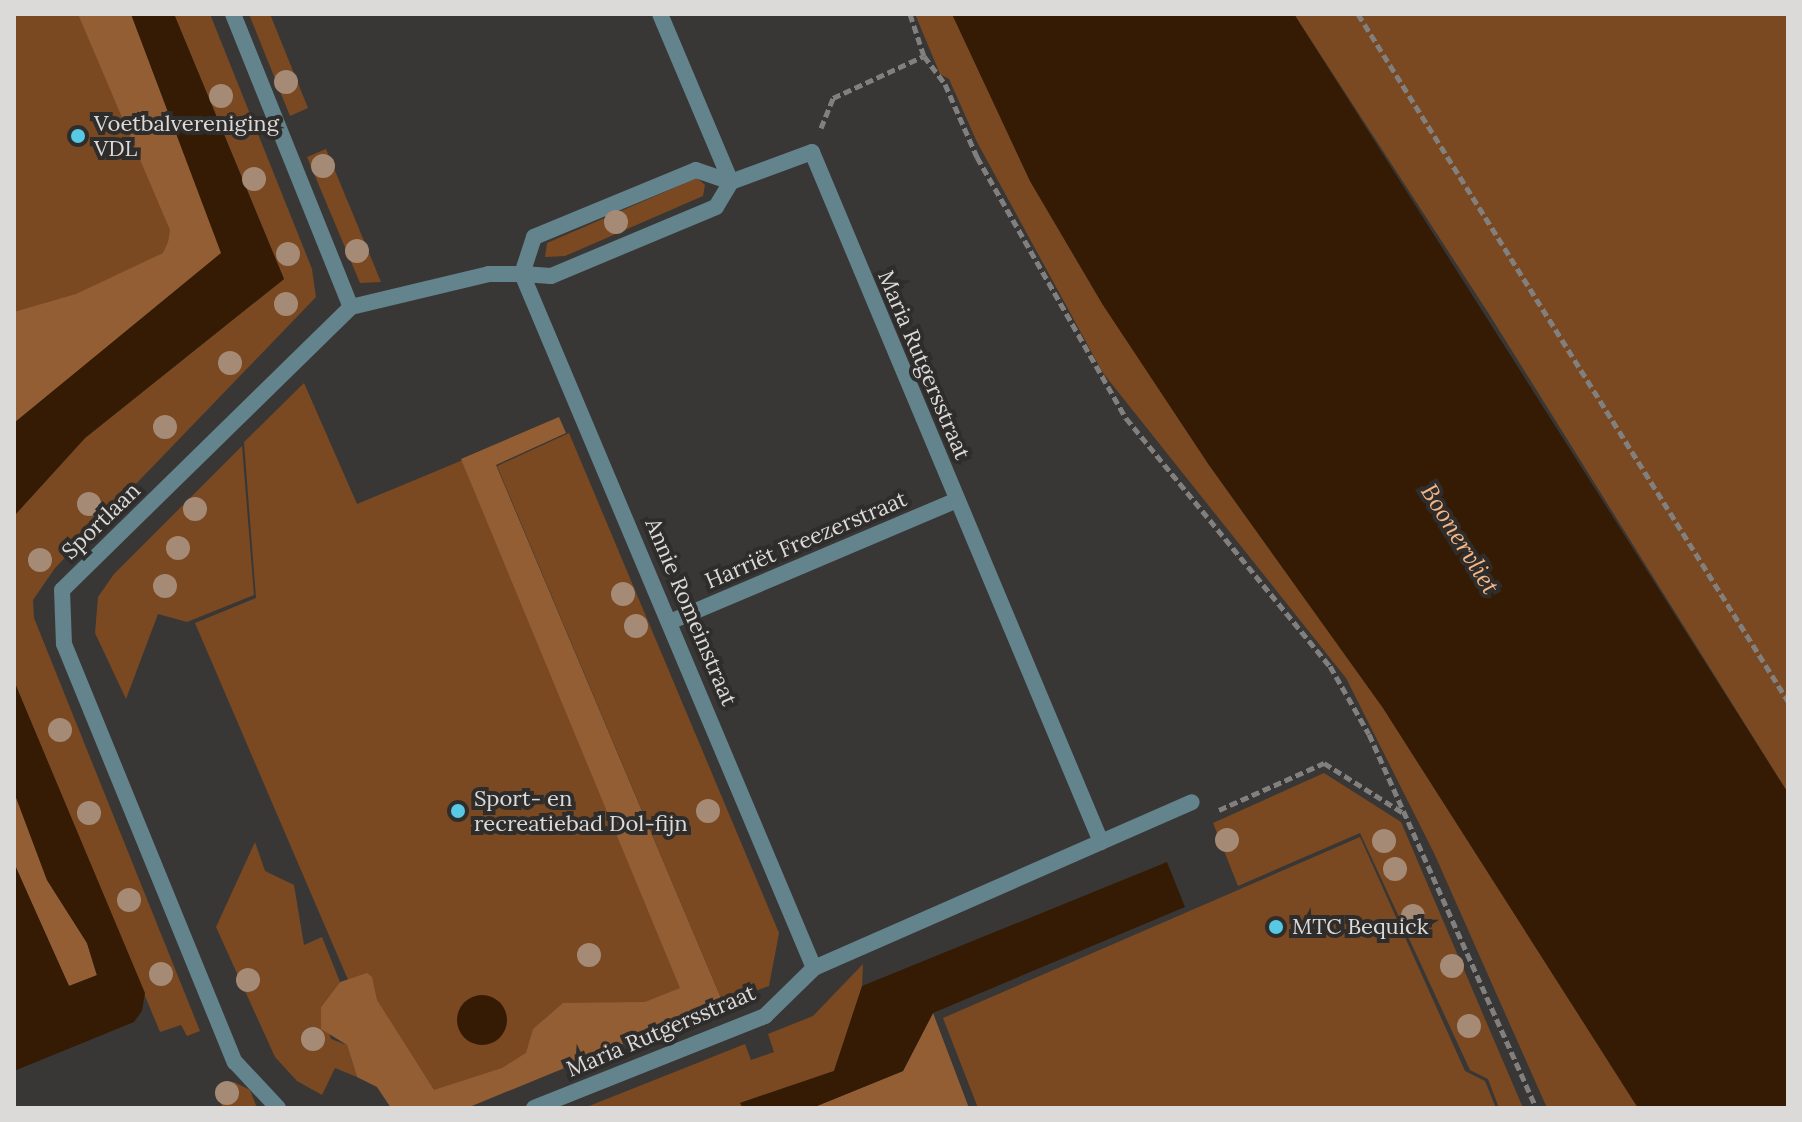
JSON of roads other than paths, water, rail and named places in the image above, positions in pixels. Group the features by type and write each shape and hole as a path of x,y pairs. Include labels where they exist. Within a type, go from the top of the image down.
{"street":[{"path":"233,14 351,307 489,274 551,276 716,207 731,182"},
{"path":"660,14 731,182"},
{"name":"Maria Rutgersstraat","path":"731,182 812,152 1101,842"},
{"path":"522,274 534,237 696,170 731,182"},
{"name":"Annie Romeinstraat","path":"522,274 672,621 814,968"},
{"name":"Sportlaan","path":"278,1108 235,1062 64,644 62,590 351,307"},
{"name":"Harriët Freezerstraat","path":"672,621 957,500"},
{"name":"Maria Rutgersstraat","path":"534,1108 765,1016 814,968 1192,802"}],"water":[{"path":"131,14 174,14 284,279 85,438 14,516 14,423 221,253"},
{"name":"Boonervliet","path":"952,14 1294,14 1788,793 1788,1108 1638,1108 1383,708 1209,465 1103,305 1030,181"},
{"path":"14,681 145,993 142,1011 134,1022 14,1071 14,863 69,986 97,975 87,943 47,880 14,792"},
{"path":"1167,862 1185,907 933,1013 903,1071 812,1108 743,1108 740,1103 834,1071 862,986"},
{"path":"482,995 499,1003 507,1020 499,1037 482,1045 465,1037 457,1020 465,1003"}],"place":[{"name":"Voetbalvereniging VDL","path":"78,136"},
{"name":"Sport- en recreatiebad Dol-fijn","path":"458,811"},
{"name":"MTC Bequick","path":"1276,927"}]}
